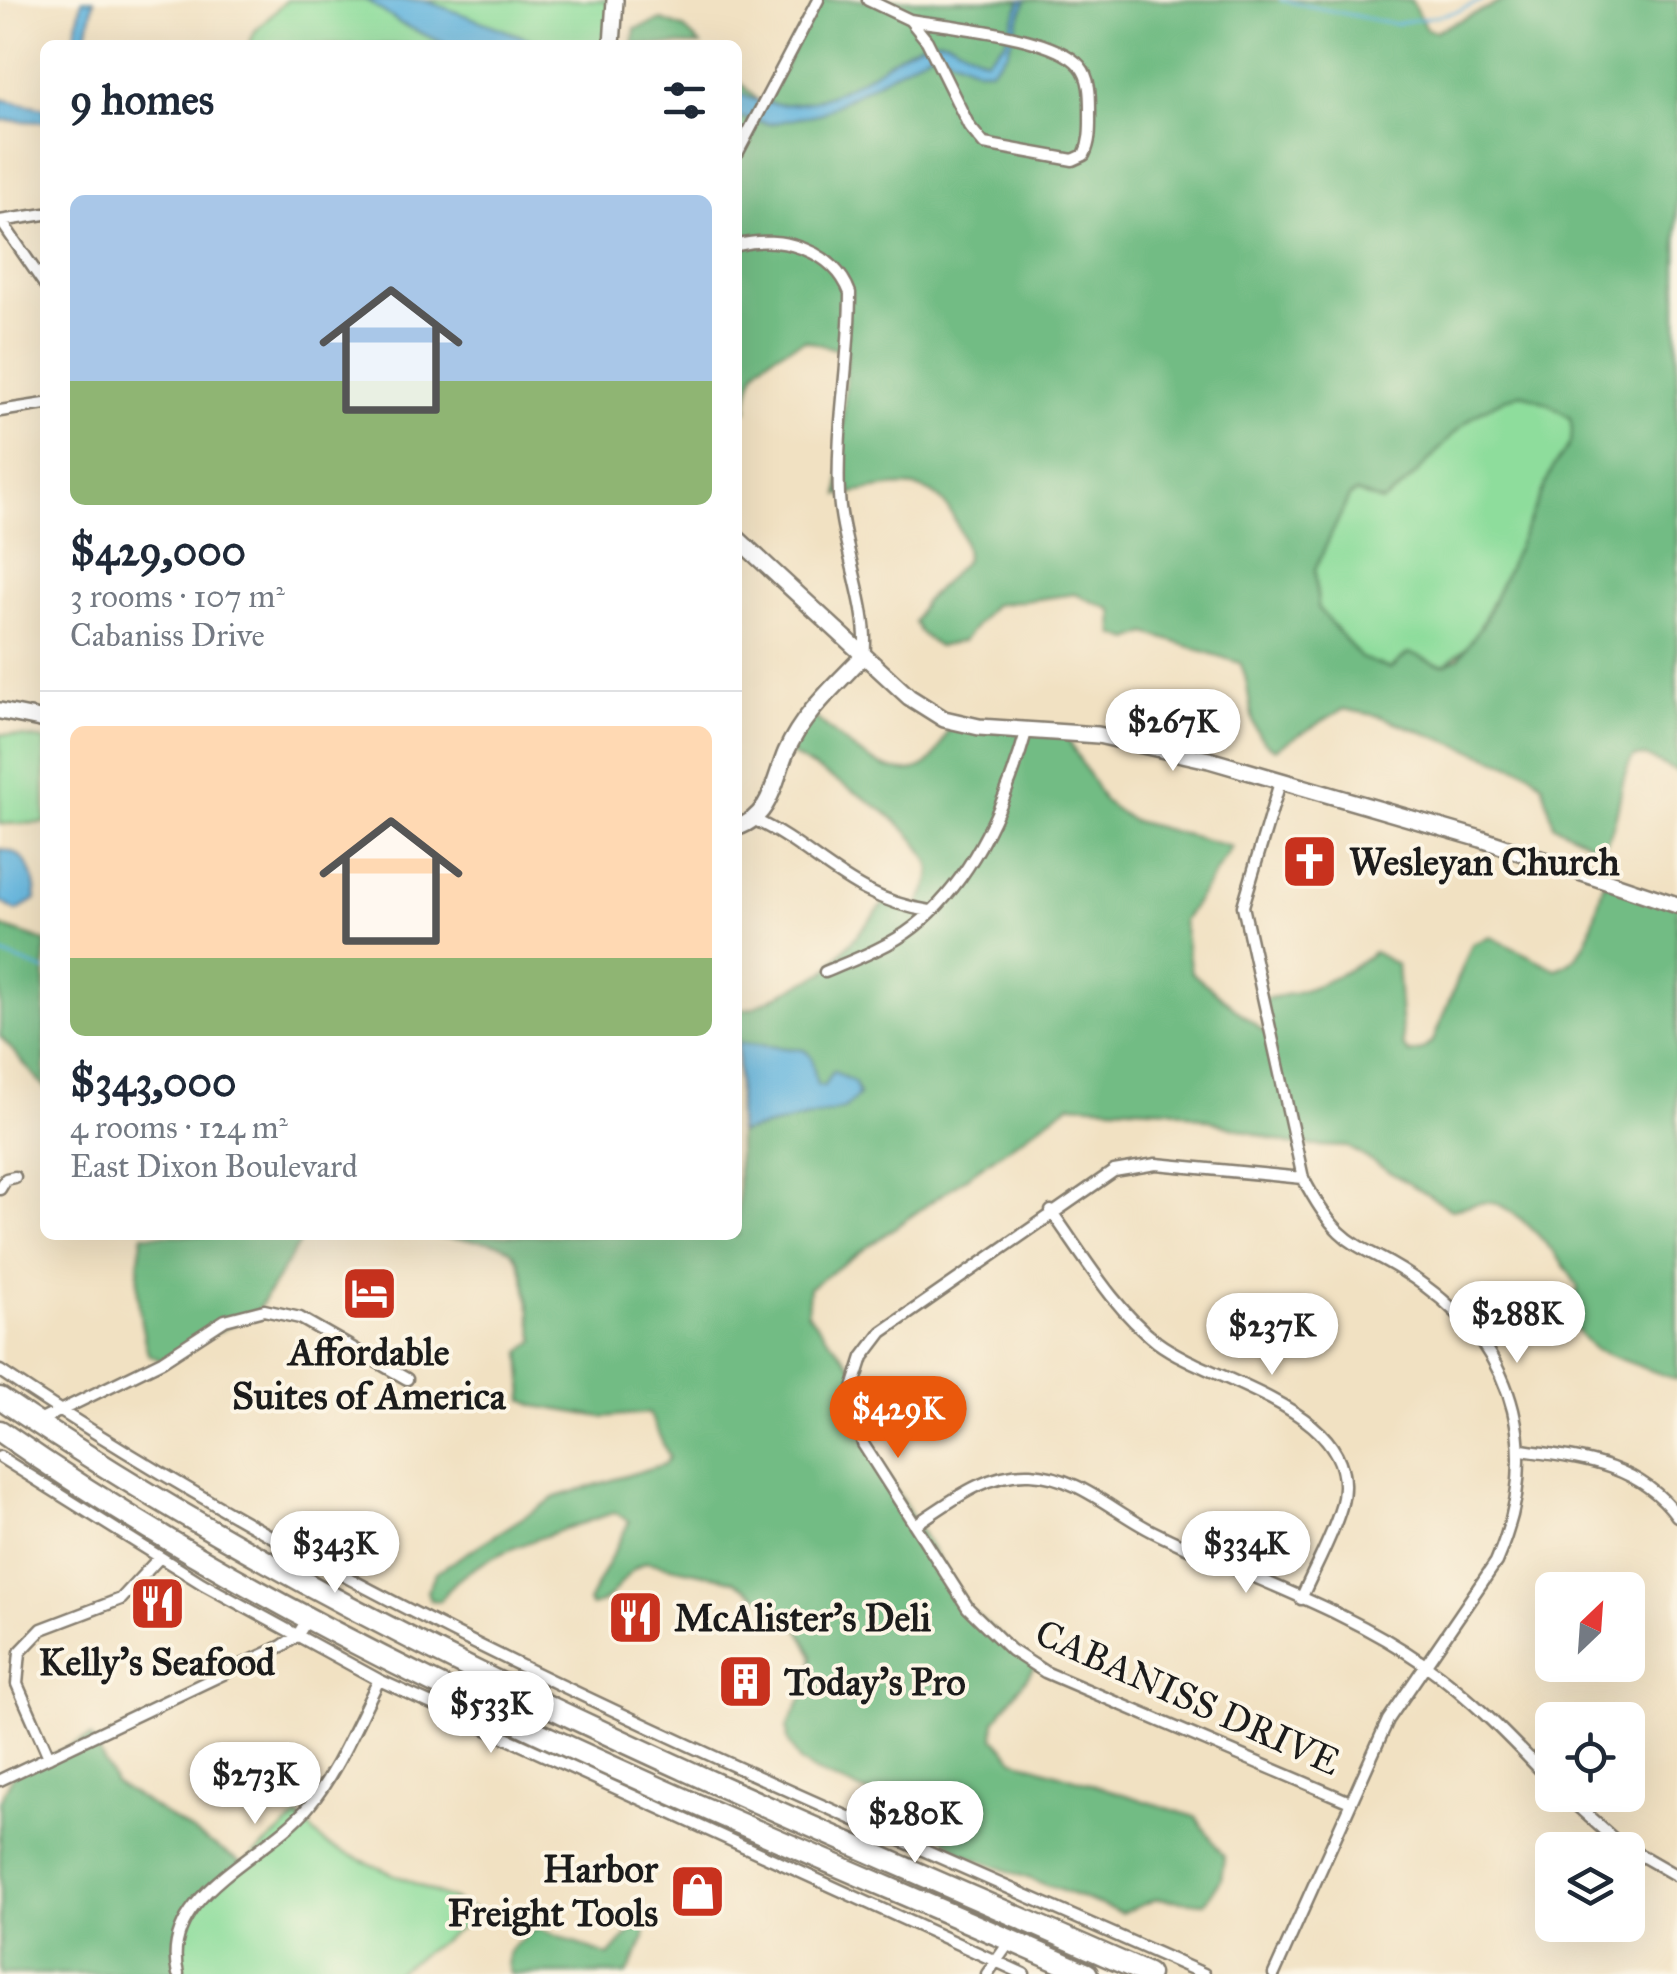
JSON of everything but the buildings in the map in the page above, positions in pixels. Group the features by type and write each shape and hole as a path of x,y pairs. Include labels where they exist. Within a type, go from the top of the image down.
{"highway":[{"path":"0,1398 139,1489 390,1631 1148,1974"},
{"path":"0,1412 18,1422 36,1422"},
{"path":"3,1443 33,1438 116,1485 139,1489"},
{"path":"3,1443 309,1617 458,1694 1087,1974"},
{"path":"458,1694 499,1699 618,1750 630,1742"},
{"path":"632,1772 643,1763 738,1805 771,1806"}],"street":[{"path":"612,40 616,0"},
{"path":"742,145 818,0"},
{"path":"868,0 910,20 1046,46 1071,58 1084,73 1090,90 1090,137 1084,156 1073,160 984,144 969,126 927,41 910,20"},
{"path":"40,215 0,221 40,278"},
{"path":"742,244 768,242 815,253 843,275 850,293 839,495 844,541 866,631 864,654 799,727 772,794 754,820 742,826"},
{"path":"0,411 40,405"},
{"path":"742,543 909,697 944,720 1130,740 1281,779 1677,905"},
{"path":"0,711 40,719"},
{"path":"825,972 915,927 948,893 990,828 1014,776 1027,729"},
{"path":"1274,1974 1388,1720 1496,1562 1519,1492 1521,1450 1512,1406 1478,1336 1419,1282 1344,1240 1324,1218 1303,1178 1243,906 1281,779"},
{"path":"754,820 841,878 887,900 930,911"},
{"name":"CABANISS DRIVE","path":"1303,1178 1140,1164 1114,1171 1051,1211 882,1332 863,1357 853,1388 857,1426 915,1525 979,1622 1026,1660 1350,1802"},
{"path":"0,1189 6,1178 15,1177"},
{"path":"1051,1211 1135,1324 1196,1366 1292,1410 1333,1448 1343,1482 1340,1507 1301,1598"},
{"path":"36,1422 162,1361 225,1320 264,1310 300,1318 407,1379"},
{"path":"0,1372 60,1413 376,1597 642,1722 1204,1974"},
{"path":"3,1443 159,1558 379,1680 1024,1974"},
{"path":"1521,1450 1606,1464 1648,1489 1677,1516"},
{"path":"915,1525 982,1484 1017,1474 1051,1476 1073,1484 1150,1530 1301,1598 1424,1664 1488,1717 1535,1765"},
{"path":"48,1757 18,1684 20,1652 42,1629 122,1599 159,1558"},
{"path":"0,1780 297,1636 309,1617"},
{"path":"178,1974 178,1948 193,1908 307,1808 379,1680"},
{"path":"630,1742 642,1722"},
{"path":"622,1793 632,1772"},
{"path":"1584,1812 1616,1841 1677,1876"},
{"path":"987,1974 1011,1940"}],"green space":[{"path":"287,0 615,0 612,40 251,40 255,31"},
{"path":"818,0 1411,0 1426,29 1436,31 1505,0 1677,0 1677,772 1645,756 1634,757 1625,774 1611,831 1606,842 1595,846 1554,825 1542,783 1528,771 1379,716 1343,709 1275,749 1265,742 1253,723 1240,663 1147,633 1130,640 1114,634 1113,610 1075,594 993,605 963,641 938,647 920,633 914,622 924,602 966,560 964,542 952,515 930,492 903,486 839,495 847,352 805,340 769,358 756,371 747,410 742,414 742,84 764,107","holes":["1521,393 1570,418 1571,439 1566,450 1553,467 1483,624 1459,658 1440,665 1408,653 1391,669 1361,658 1318,608 1315,569 1349,497 1356,492 1382,502 1418,472 1460,427 1497,402"]},
{"path":"662,20 683,28 696,40 634,40 635,29"},
{"path":"1521,393 1570,418 1574,435 1472,643 1445,665 1408,653 1390,669 1361,658 1318,608 1315,569 1349,497 1356,492 1382,502 1418,472 1460,427 1497,402"},
{"path":"810,713 868,759 903,771 919,769 933,758 952,722 1063,731 1104,801 1131,820 1232,847 1183,921 1191,972 1269,1036 1263,999 1322,983 1374,952 1397,965 1403,1046 1409,1054 1421,1051 1433,1041 1472,944 1491,937 1556,969 1568,964 1584,945 1604,882 1677,905 1677,1380 1595,1350 1569,1322 1578,1288 1572,1277 1543,1240 1520,1218 1497,1204 1486,1202 1451,1209 1348,1147 1293,1145 1171,1109 1070,1104 809,1288 807,1313 857,1372 857,1427 968,1608 1035,1666 995,1721 994,1737 1015,1760 1196,1817 1224,1857 1221,1879 1205,1903 1157,1899 1122,1913 965,1855 907,1809 815,1772 800,1762 788,1741 787,1727 811,1681 813,1655 792,1617 733,1580 647,1562 632,1571 607,1598 591,1606 588,1602 629,1522 615,1512 494,1557 453,1584 440,1601 430,1600 427,1591 436,1572 556,1497 665,1464 669,1457 649,1413 602,1417 535,1406 524,1400 521,1352 535,1341 519,1261 511,1250 499,1244 472,1240 742,1240 742,1009 825,972 887,900 916,909 927,888 930,866 906,831 868,800 786,752"},
{"path":"0,734 40,739 40,823 0,824"},
{"path":"0,926 40,939 40,1082 0,1036"},
{"path":"142,1240 301,1240 257,1311 162,1361 148,1354 141,1324"},
{"path":"91,1737 115,1783 242,1863 205,1899 188,1923 178,1974 0,1974 0,1801 14,1773"},
{"path":"298,1817 327,1845 482,1913 393,1974 178,1974 178,1948 193,1908"},
{"path":"645,1927 645,1938 627,1974 510,1974 509,1953 536,1928 609,1956 633,1929"}],"water":[{"path":"82,0 94,0 86,40 74,40"},
{"path":"366,0 424,0 532,40 436,40 401,24"},
{"path":"1021,0 1026,0 1007,52 991,69 978,69 934,50 822,113 770,124 742,118 742,95 776,104 812,101 864,78 918,44 949,41 986,59 1005,42"},
{"path":"0,99 40,107 40,122 0,120"},
{"path":"0,849 23,860 34,881 36,899 17,911 0,901"},
{"path":"742,1043 804,1050 811,1056 817,1085 824,1086 833,1071 855,1083 859,1095 844,1109 742,1132"}],"waterway":[{"path":"1280,0 1394,24 1456,12 1483,0"},
{"path":"0,953 40,969"}],"place":[{"name":"Wesleyan Church","path":"1310,862"},
{"name":"Affordable Suites of America","path":"369,1294"},
{"name":"Kelly's Seafood","path":"157,1604"},
{"name":"McAlister's Deli","path":"635,1618"},
{"name":"Today's Pro","path":"745,1682"},
{"name":"Harbor Freight Tools","path":"697,1891"}]}
